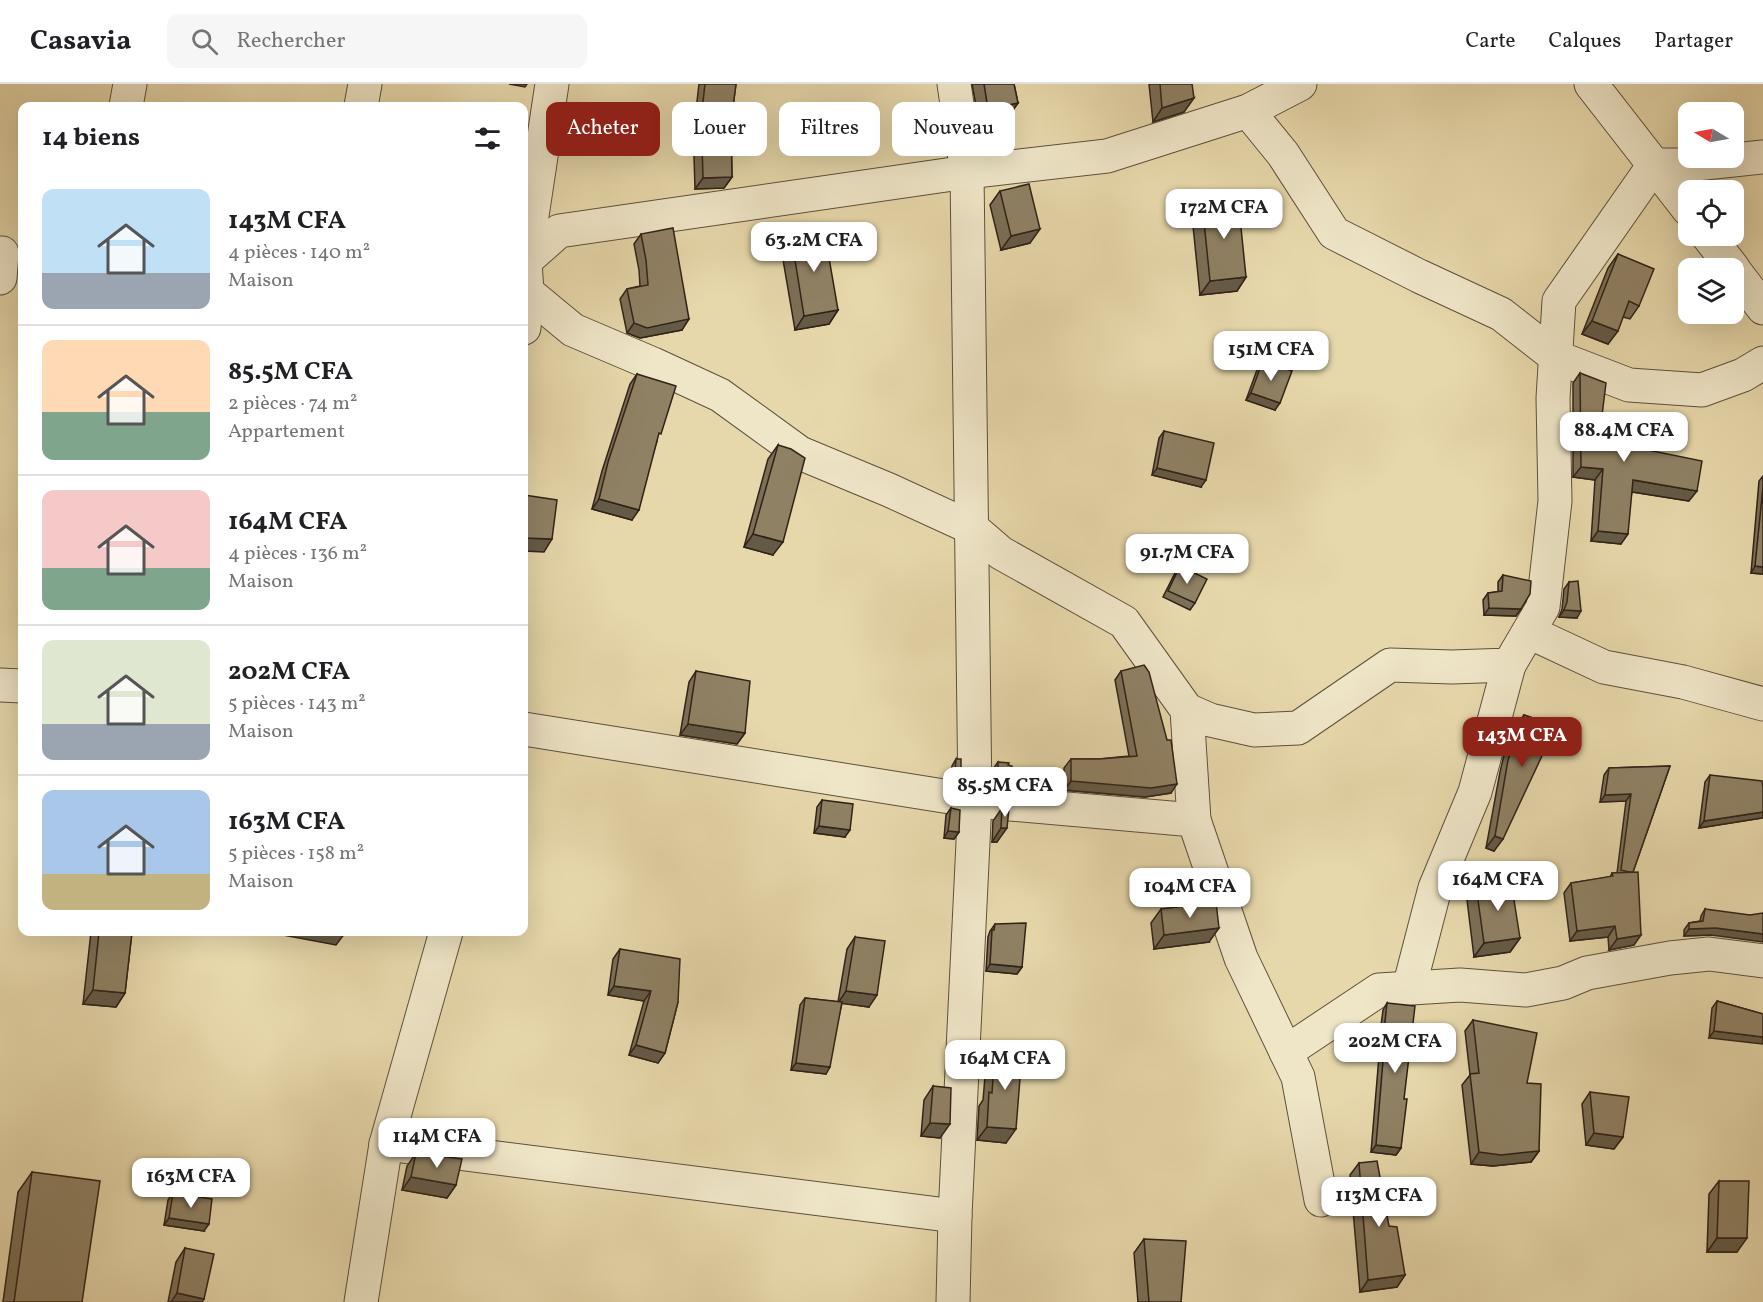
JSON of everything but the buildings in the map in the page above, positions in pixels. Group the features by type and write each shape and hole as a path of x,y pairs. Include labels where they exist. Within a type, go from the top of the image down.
{"street":[{"path":"127,102 130,84"},
{"path":"362,102 365,84"},
{"path":"528,251 552,84"},
{"path":"953,1302 975,801 967,172 954,84"},
{"path":"528,268 559,231 967,172 1107,156 1248,111 1300,84"},
{"path":"1591,84 1678,196"},
{"path":"1248,111 1282,154 1334,233 1501,314 1556,357 1629,385 1702,390 1743,375 1763,363"},
{"path":"1654,165 1686,165 1763,157"},
{"path":"1409,988 1435,888 1476,792 1509,665 1543,607 1555,501 1553,398 1559,301 1654,165"},
{"path":"1716,246 1725,258"},
{"path":"528,276 573,330 720,395 800,453 890,490 972,528 1000,553 1124,621 1187,710 1210,720 1254,730 1298,728 1390,665 1452,667 1509,665"},
{"path":"1744,282 1763,308"},
{"path":"1529,632 1604,667 1683,682 1763,704"},
{"path":"0,685 18,686"},
{"path":"1187,710 1194,820 1241,958 1298,1077 1321,1200"},
{"path":"528,730 975,801 1194,820"},
{"path":"361,1302 386,1144 445,936"},
{"path":"1286,1052 1379,990 1460,985 1526,990 1563,983 1587,973 1670,958 1709,954 1763,961"},
{"path":"386,1144 955,1216"}]}
